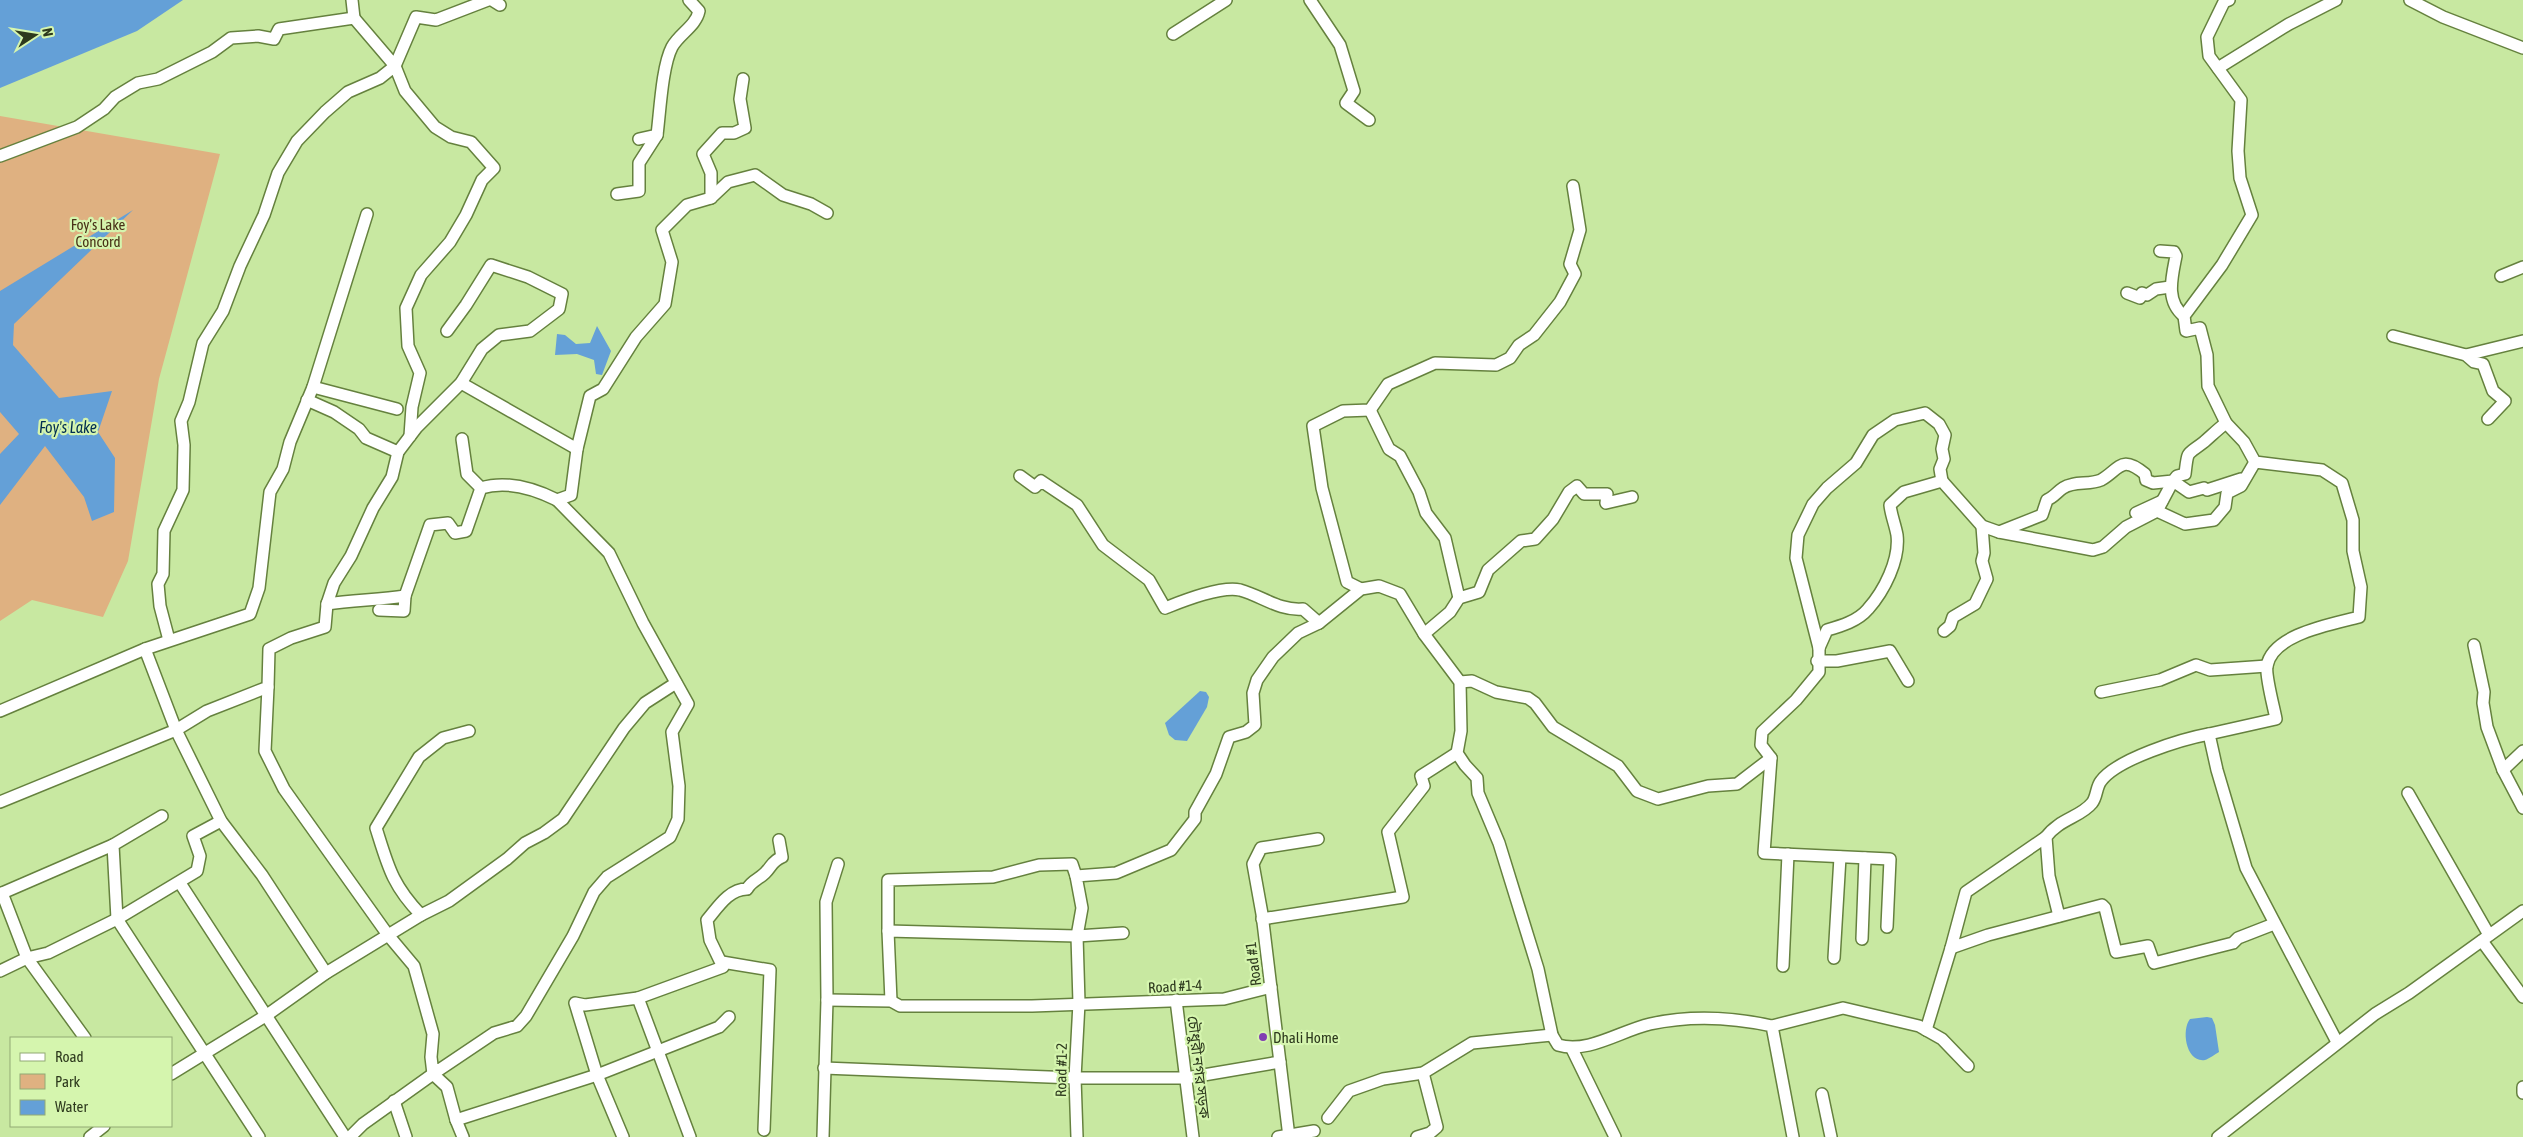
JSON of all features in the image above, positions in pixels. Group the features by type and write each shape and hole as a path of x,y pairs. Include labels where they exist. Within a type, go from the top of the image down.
{"street":[{"path":"352,0 354,18 395,66 405,91 436,127 451,136 471,142 494,168 482,180 466,215 450,242 421,275 406,308 408,346 420,373 412,407 410,436"},
{"path":"616,194 639,191 639,163 656,135 671,48 684,31 697,19 699,11 689,0"},
{"path":"1174,34 1226,0"},
{"path":"1310,0 1340,44 1354,91 1346,103 1369,120"},
{"path":"2229,0 2224,2 2207,37 2209,56 2241,100 2238,151 2240,178 2252,215 2232,250 2184,316 2186,331 2200,328 2207,355 2208,386 2226,423 2244,442 2255,462"},
{"path":"2218,68 2289,24 2336,0"},
{"path":"2410,0 2443,18 2523,48"},
{"path":"169,640 160,606 158,584 163,574 164,531 183,490 184,445 181,421 189,402 203,343 223,311 240,266 264,215 278,174 297,141 325,112 348,92 380,78 395,66 416,17 436,20 493,2"},
{"path":"0,156 77,127 104,109 115,97 138,83 158,79 212,52 231,38 258,36 274,39 280,29 354,18"},
{"path":"711,198 711,174 703,154 722,133 734,133 745,128 740,99 743,79"},
{"path":"639,139 656,135"},
{"path":"557,500 571,495 572,469 590,396 603,389 636,338 665,304 672,262 662,230 688,205 711,198 728,182 754,175 783,195 811,204 827,213"},
{"path":"1370,410 1388,384 1435,363 1496,365 1510,358 1519,345 1534,335 1560,302 1575,274 1570,264 1575,241 1580,230 1573,186"},
{"path":"0,712 169,640 250,614 259,588 270,492 283,469 290,442 313,387 367,214"},
{"path":"2160,251 2174,252 2176,256 2170,287 2176,310 2184,316"},
{"path":"446,331 466,305 491,265 528,277 562,294 559,309 530,331 499,335 482,348 461,383 410,436 398,452 392,477 372,508 351,556 334,583 327,604 325,627 291,638 269,649 265,750 284,789 388,935 414,966 433,1034 431,1057 433,1074 447,1087 456,1120 464,1137"},
{"path":"2501,276 2523,267"},
{"path":"2127,293 2140,298 2142,293 2147,294 2156,289 2170,287"},
{"path":"2393,336 2466,355 2474,362 2483,364 2493,391 2505,401 2488,419"},
{"path":"2466,355 2523,341"},
{"path":"461,383 577,449"},
{"path":"313,387 396,410"},
{"path":"307,400 334,412 359,430 366,438 398,452"},
{"path":"1361,589 1347,582 1338,554 1322,488 1313,426 1343,410 1370,410"},
{"path":"1370,410 1389,449 1400,456 1419,492 1426,513 1445,538 1459,598"},
{"path":"1819,648 1796,558 1798,535 1813,504 1827,488 1856,463 1873,435 1894,420 1926,413 1939,424 1945,435 1942,449 1944,459 1940,469 1942,481 1982,526 1999,532 2093,550 2103,548 2126,527 2177,491 2189,492 2204,488 2206,490 2245,478"},
{"path":"2136,513 2161,503 2173,481 2177,476 2184,474 2187,456 2191,449 2204,442 2226,423"},
{"path":"462,439 467,474 481,488"},
{"path":"2161,503 2185,524 2214,520 2225,507 2227,493 2241,486 2255,462"},
{"path":"1926,1030 1966,892 2046,837 2054,826 2093,803 2100,782 2114,768 2182,739 2276,719 2267,666 2274,652 2297,634 2359,617 2361,587 2353,551 2353,520 2342,482 2322,470 2255,462"},
{"path":"1999,532 2042,515 2047,500 2056,496 2063,488 2100,480 2117,466 2128,464 2138,468 2145,474 2146,480 2153,483 2173,481 2189,492"},
{"path":"1020,476 1035,487 1041,481 1077,504 1103,545 1150,580 1165,608 1204,594 1238,590 1290,610 1303,609 1319,623"},
{"path":"1887,927 1890,862 1888,859 1764,853 1770,758 1761,745 1762,732 1796,700 1819,672 1817,661 1819,648 1827,630 1844,626 1867,610 1888,576 1896,555 1897,535 1890,505 1904,492 1942,481"},
{"path":"350,1137 363,1124 433,1074 494,1034 517,1026 526,1016 573,936 594,892 607,877 670,836 678,818 679,786 672,732 688,704 643,623 609,553 557,500 538,490 497,483 481,488"},
{"path":"1424,634 1450,612 1459,598 1478,592 1488,570 1521,541 1535,539 1553,519 1569,492 1577,486 1584,494 1607,494 1606,503 1632,496"},
{"path":"379,610 404,611 405,596 430,525 448,523 455,533 466,531 481,488"},
{"path":"1944,631 1950,626 1952,616 1975,604 1987,579 1982,561 1984,553 1982,526"},
{"path":"890,1001 888,880 993,877 1039,866 1072,864 1076,876 1116,873 1171,850 1195,820 1195,812 1216,774 1230,737 1246,732 1255,725 1254,693 1258,680 1273,656 1298,633 1319,623 1361,589 1379,586 1400,594 1424,634 1460,682 1461,731 1457,753 1421,776 1424,786 1388,832 1403,897 1262,919"},
{"path":"327,604 360,599 372,600 405,596"},
{"path":"2474,645 2484,692 2483,703 2487,727 2503,770 2523,808"},
{"path":"145,650 176,730 221,821 262,875 326,973"},
{"path":"1817,661 1836,661 1890,651 1908,681"},
{"path":"2101,692 2160,680 2196,665 2210,670 2267,666"},
{"path":"1460,682 1472,681 1496,692 1528,698 1535,703 1554,727 1618,766 1637,791 1658,799 1708,786 1737,784 1770,758"},
{"path":"172,1073 267,1014 326,973 421,915 450,900 507,859 525,843 544,833 563,819 634,715 645,703 676,683"},
{"path":"0,802 176,730 207,711 268,687"},
{"path":"421,915 408,901 392,878 376,828 419,757 443,738 469,731"},
{"path":"2209,734 2217,770 2246,868 2337,1042"},
{"path":"2503,770 2523,751"},
{"path":"1457,753 1478,778 1478,793 1499,843 1538,969 1552,1035 1558,1045 1572,1049 1649,1024 1697,1016 1772,1026 1843,1008 1919,1026 1942,1039 1968,1066"},
{"path":"2408,793 2486,938 2523,996"},
{"path":"84,1037 27,958 1,893 113,844 162,816"},
{"path":"0,971 27,958 48,954 117,919 180,883 197,871 200,856 194,836 221,821"},
{"path":"2046,837 2049,876 2059,916"},
{"path":"623,1137 597,1075 575,1003 586,1004 638,998 723,966 710,940 707,920 726,898 738,889 747,889 752,881 765,874 773,861 782,857 779,840"},
{"name":"Road #1","path":"1285,1136 1280,1062 1253,864 1261,848 1318,840"},
{"path":"113,844 117,919 259,1137"},
{"path":"1783,966 1788,854"},
{"path":"1834,958 1840,857"},
{"path":"1862,939 1865,858"},
{"path":"823,1137 827,1000 826,902 838,864"},
{"name":"Road #1-2","path":"1076,876 1082,908 1077,936 1079,1003 1075,1078 1076,1137"},
{"path":"180,883 267,1014 345,1137"},
{"path":"1951,948 2059,916 2104,906 2116,952 2148,946 2152,960 2157,963 2233,944 2238,938 2274,924"},
{"path":"2218,1137 2337,1042 2523,911"},
{"path":"888,931 1077,936 1123,933"},
{"path":"722,962 770,970 764,1130"},
{"name":"Road #1-4","path":"827,1000 890,1001 900,1006 1032,1006 1224,998 1271,987"},
{"path":"638,998 690,1137"},
{"name":"চৌধুরী নগর সড়ক","path":"1176,1000 1193,1137"},
{"path":"456,1120 597,1075 719,1027 729,1017"},
{"path":"1772,1026 1792,1137"},
{"path":"1328,1118 1349,1091 1383,1079 1423,1072 1472,1043 1552,1035"},
{"path":"1572,1049 1615,1137"},
{"path":"824,1068 1075,1078 1186,1078 1280,1062"},
{"path":"1417,1137 1430,1133 1437,1127 1423,1072"},
{"path":"2523,1087 2523,1093"},
{"path":"1822,1094 1831,1137"},
{"path":"394,1102 406,1137"},
{"path":"90,1137 103,1127"},
{"path":"1285,1136 1314,1131"}],"green space":[{"name":"Foy’s Lake Concord","path":"0,116 220,154 159,379 128,561 103,617 32,600 0,621"}],"water":[{"path":"0,0 183,0 137,31 0,88"},
{"name":"Foy's Lake","path":"133,210 14,324 13,345 59,398 112,391 98,432 115,458 114,512 92,521 84,497 45,446 0,505 0,454 19,434 0,412 0,291"},
{"path":"597,326 611,351 602,375 596,374 594,360 577,354 555,355 557,334 565,335 576,344 590,343"},
{"path":"1200,691 1206,692 1209,697 1207,707 1187,741 1175,740 1169,735 1165,723"},
{"path":"2212,1018 2215,1025 2219,1052 2205,1060 2199,1060 2193,1056 2187,1045 2187,1024 2190,1019"}],"place":[{"name":"Dhali Home","path":"1263,1037"}]}
